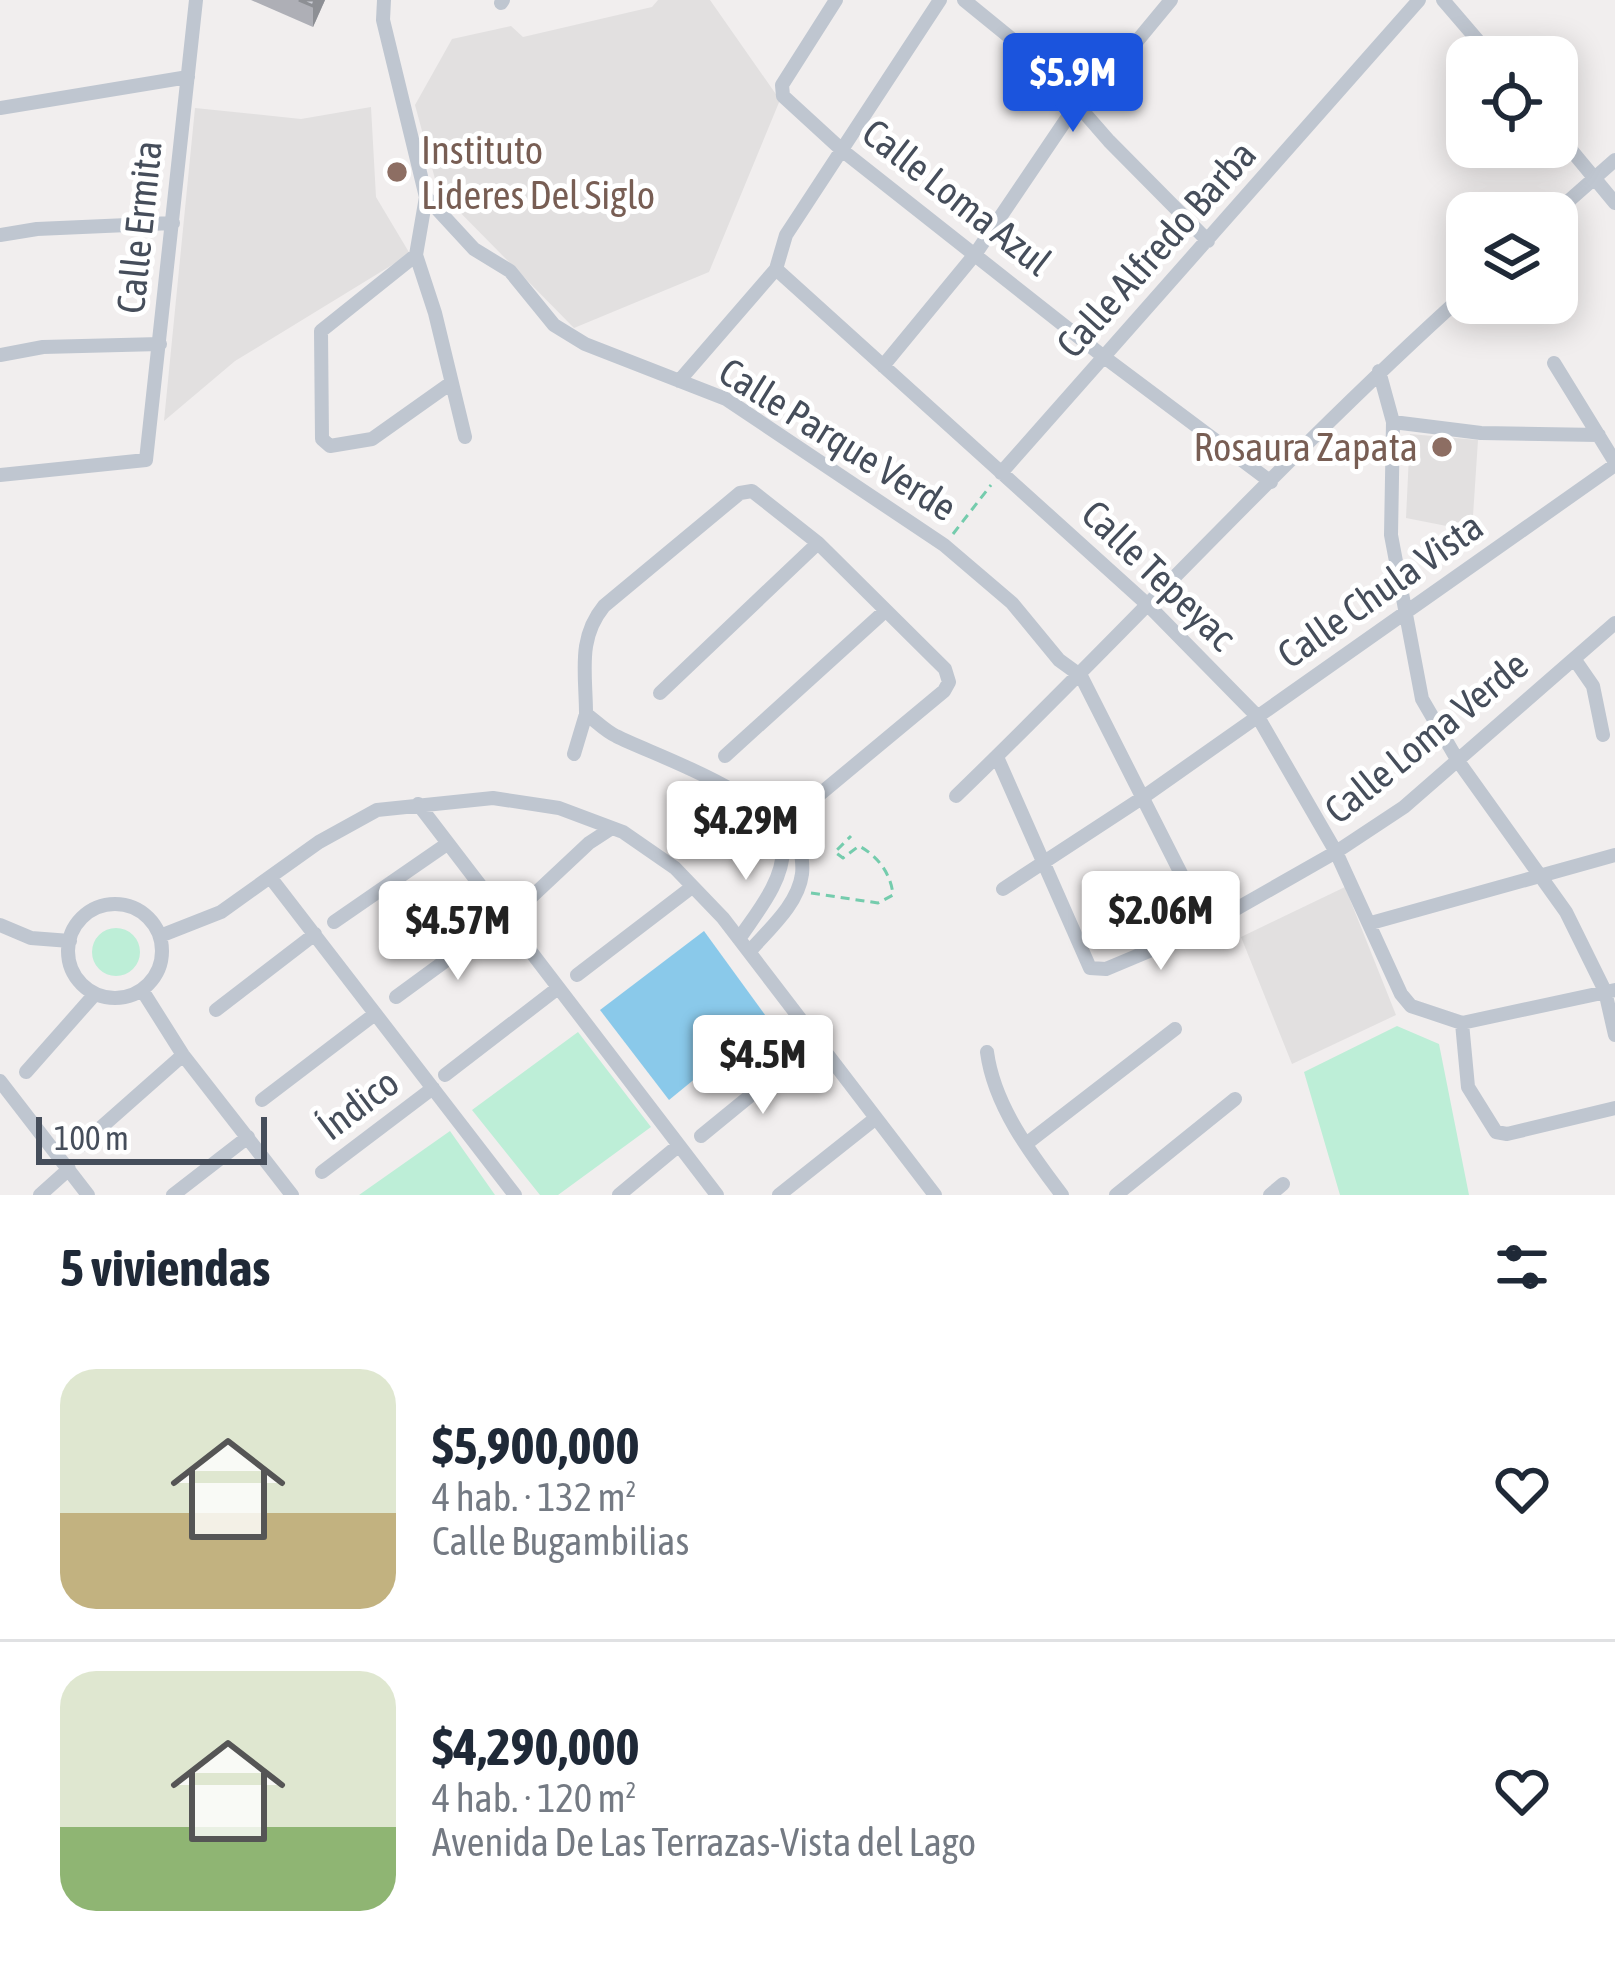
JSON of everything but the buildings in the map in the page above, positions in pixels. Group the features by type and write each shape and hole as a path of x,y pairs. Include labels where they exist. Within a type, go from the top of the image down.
{"street":[{"name":"Calle Ermita","path":"0,475 146,460 196,0"},
{"name":"Calle Parque Verde","path":"383,0 382,20 426,197 474,249 510,271 554,325 585,344 726,399 944,544 1012,603 1059,660 1081,676 1207,925"},
{"name":"Calle Loma Azul","path":"836,0 781,90 843,151 1271,482"},
{"path":"679,381 776,269 787,235 940,0"},
{"path":"964,0 1040,62 1208,242"},
{"path":"1114,69 1171,0"},
{"name":"Calle Alfredo Barba","path":"1001,472 1419,0"},
{"path":"1443,0 1474,36"},
{"path":"0,108 188,77"},
{"path":"883,365 976,253 1078,102"},
{"path":"1578,157 1615,203"},
{"path":"1578,192 1615,160"},
{"path":"426,197 416,255 465,437"},
{"path":"0,235 173,223"},
{"path":"416,255 322,331 322,439 330,446 372,439 451,383"},
{"name":"Calle Tepeyac","path":"776,269 1149,606 1258,717 1336,851 1405,1000 1462,1024"},
{"path":"956,796 1081,676 1379,370 1446,311"},
{"path":"0,355 44,346 160,344"},
{"path":"1554,363 1615,464"},
{"path":"1379,370 1393,422 1391,535 1422,699 1458,761 1566,912 1610,991 1615,1035"},
{"path":"1393,422 1481,433 1599,434"},
{"name":"Calle Chula Vista","path":"1004,889 1142,798 1615,464"},
{"path":"574,754 586,714 587,627 604,606 740,493 752,491 761,496 818,543 945,669 949,682 944,691 797,815 802,854 798,889 744,946"},
{"path":"660,693 818,543"},
{"path":"725,756 885,610"},
{"name":"Calle Loma Verde","path":"1042,863 1090,968 1106,969 1207,925 1404,807 1615,623"},
{"path":"1575,660 1593,686 1603,735"},
{"path":"586,714 613,735 671,758 758,807 776,824 783,847 776,881 744,946"},
{"path":"997,757 1042,863"},
{"path":"160,936 220,912 319,842 377,810 493,798 559,808 612,828 675,868 744,946 929,1193"},
{"path":"418,804 718,1195"},
{"path":"525,903 612,828"},
{"path":"334,922 447,844"},
{"path":"1371,923 1615,855"},
{"path":"270,877 515,1195"},
{"path":"577,975 692,887"},
{"path":"113,904 142,912 160,936 160,966 142,990 127,997 95,994 73,972 70,941 85,915 113,904"},
{"path":"395,998 504,918"},
{"path":"0,925 32,938 70,941"},
{"path":"216,1010 315,934"},
{"path":"445,1075 558,988"},
{"path":"142,990 183,1055 292,1195"},
{"path":"1610,991 1462,1024 1468,1088 1496,1132 1615,1108"},
{"path":"26,1072 95,994"},
{"path":"262,1100 375,1014"},
{"path":"1026,1144 1175,1029"},
{"path":"701,1136 816,1042"},
{"path":"987,1052 991,1080 1026,1144 1062,1195"},
{"path":"80,1146 183,1055"},
{"path":"0,1082 88,1195"},
{"name":"Índico","path":"322,1172 433,1088"},
{"path":"1116,1195 1235,1099"},
{"path":"0,1112 14,1100"},
{"path":"779,1195 876,1118"},
{"path":"172,1195 248,1138"},
{"path":"619,1195 678,1146"},
{"path":"40,1195 69,1169"}],"path":[{"path":"944,544 1001,472"},
{"path":"798,889 878,903 893,896 891,879 868,851 859,845 843,858 835,852 851,836"}],"shaded area":[{"path":"658,0 710,0 780,100 709,272 574,328 438,190 415,105 452,39 511,26 523,37 652,7"},
{"path":"371,107 376,197 410,254 235,361 164,421 195,108 301,119"},
{"path":"1410,434 1478,440 1472,531 1406,518"},
{"path":"1345,887 1396,1015 1292,1064 1241,937"}],"green space":[{"path":"116,928 133,935 140,952 133,969 116,976 99,969 92,952 99,935"},
{"path":"1397,1026 1439,1044 1469,1195 1340,1195 1304,1072"},
{"path":"578,1032 651,1127 558,1195 540,1195 472,1110"},
{"path":"450,1131 495,1195 359,1195"}],"water":[{"path":"704,931 768,1019 669,1100 600,1010"}],"place":[{"name":"Instituto Lideres Del Siglo","path":"397,172"},
{"name":"Rosaura Zapata","path":"1442,447"}]}
